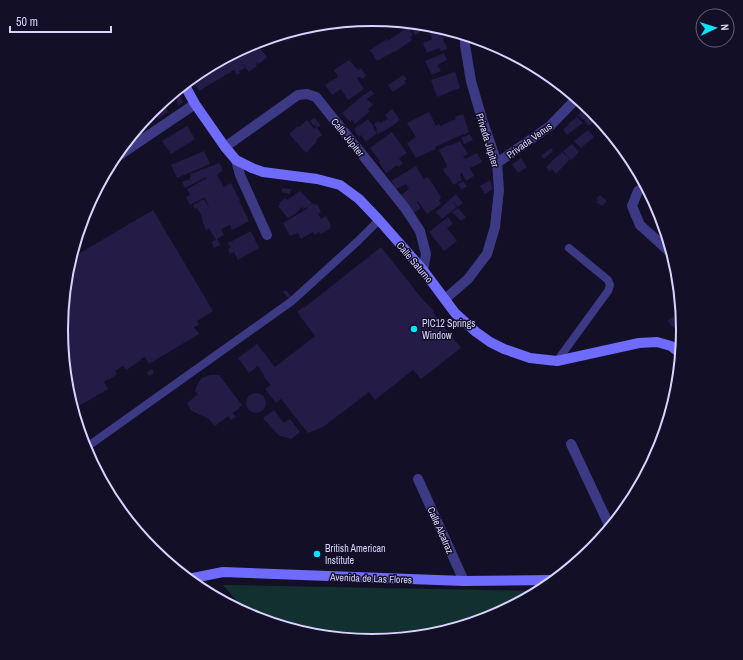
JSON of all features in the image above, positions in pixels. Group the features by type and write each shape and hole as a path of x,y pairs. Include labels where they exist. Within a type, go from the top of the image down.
{"main road":[{"name":"Calle Saturno","path":"187,89 195,104 236,160 263,172 317,179 340,185 359,199 423,270 455,313 476,332 490,342 504,349 530,358 557,361 640,343 657,342 671,346 675,349"},
{"name":"Avenida de Las Flores","path":"196,578 223,572 464,581 544,580"}],"street":[{"name":"Privada Júpiter","path":"445,299 468,279 487,254 495,227 498,208 499,190 497,163 482,120 472,81 465,41"},
{"name":"Calle Júpiter","path":"225,147 298,95 307,94 316,97 405,208 420,231 426,254 423,270"},
{"name":"Privada Venus","path":"497,163 550,126 573,102"},
{"path":"126,150 195,104"},
{"path":"236,160 240,175 267,235"},
{"path":"640,189 638,190 632,206 640,225 663,245"},
{"path":"571,444 607,521"},
{"name":"Calle Alcatraz","path":"418,479 464,581"}],"lane":[{"path":"90,444 292,301 379,220"},
{"path":"557,361 608,291 610,285 608,280 569,248"}],"green space":[{"path":"223,585 527,591 506,603 488,611 450,624 411,631 372,634 332,631 293,624 240,604"}],"building":[{"path":"406,28 409,29 413,35 410,37 412,40 395,52 377,61 370,50 387,39 388,41"},
{"path":"412,29 422,31 415,35"},
{"path":"430,32 442,34 447,49 441,51 439,48 427,53 423,43 432,39"},
{"path":"290,37 291,39 286,42 284,39"},
{"path":"259,47 267,57 259,64 257,62 255,63 257,63 256,67 249,72 240,61 245,68 239,71 240,73 237,75 234,70 199,91 194,83 237,57"},
{"path":"444,53 447,60 437,65 441,71 432,75 425,61"},
{"path":"349,60 358,70 361,68 366,76 362,79 360,77 357,78 364,89 348,100 341,89 332,95 325,85 338,77 334,70"},
{"path":"455,72 460,88 437,97 431,80"},
{"path":"403,75 407,79 404,81 406,83 393,92 388,85"},
{"path":"371,90 374,94 367,99 373,105 368,109 370,111 355,124 352,120 350,122 342,113"},
{"path":"178,95 183,102 178,106 176,97"},
{"path":"165,107 168,112 158,119 156,116"},
{"path":"392,109 400,120 378,134 374,124 388,119 385,115"},
{"path":"582,111 593,122 589,126 578,115"},
{"path":"429,112 436,126 439,124 440,126 456,119 455,117 463,114 469,132 435,147 436,149 416,158 407,143 416,137 407,123"},
{"path":"577,117 583,123 567,135 563,129"},
{"path":"314,118 321,125 317,128 310,121"},
{"path":"368,119 377,133 366,142 361,135 359,137 354,129"},
{"path":"307,120 314,129 316,127 322,135 306,153 289,134"},
{"path":"187,126 195,139 171,154 162,141"},
{"path":"588,130 594,137 581,148 574,141"},
{"path":"392,132 407,153 399,158 403,164 398,167 397,165 386,173 379,162 380,161 370,148"},
{"path":"470,134 473,140 464,144 461,138"},
{"path":"460,141 468,154 463,156 465,159 477,153 482,162 470,168 474,176 466,181 462,173 460,174 460,177 462,180 453,185 443,169 447,167 447,165 439,150"},
{"path":"572,144 579,152 571,160 563,151"},
{"path":"551,148 553,151 544,159 541,156"},
{"path":"204,151 210,164 177,178 171,165"},
{"path":"562,152 570,159 556,174 552,169 550,172 546,167"},
{"path":"521,158 527,167 518,173 512,164"},
{"path":"219,163 223,170 217,175 224,187 231,183 249,221 232,230 230,225 221,229 224,235 217,239 220,245 214,248 212,242 216,240 209,228 206,230 201,215 197,208 195,209 193,205 204,199 209,208 205,197 190,205 186,197 190,195 187,189 207,178 206,177 185,188 182,182 190,179 190,174"},
{"path":"416,166 424,179 428,177 441,197 439,201 441,204 427,214 418,201 417,202 421,208 414,213 409,207 410,205 409,206 401,195 409,189 406,184 396,189 391,181"},
{"path":"490,180 493,189 485,194 480,186"},
{"path":"463,181 467,186 462,190 458,184"},
{"path":"282,188 291,189 290,194 281,192"},
{"path":"300,191 312,203 304,209 302,207 288,218 278,206 280,204 279,203 285,198 287,200"},
{"path":"456,194 463,203 458,207 453,202 457,207 442,219 436,212"},
{"path":"600,195 607,201 602,206 596,202 598,200 596,199"},
{"path":"314,203 315,205 317,204 321,212 318,214 321,219 326,216 331,228 321,234 319,232 315,235 313,232 301,239 298,233 290,236 283,223"},
{"path":"458,208 466,217 461,221 452,212"},
{"path":"153,210 213,311 197,321 199,325 194,327 199,334 149,364 145,357 126,370 123,366 115,371 117,374 104,382 108,389 77,407 73,389 68,350 68,310 73,271 77,255"},
{"path":"448,217 453,224 447,228 457,241 444,251 429,232"},
{"path":"251,231 259,248 238,260 234,252 230,254 228,249 231,248 228,243"},
{"path":"381,247 423,300 434,311 433,312 431,310 461,348 421,379 413,370 375,400 369,392 323,427 308,433 281,399 276,403 265,389 271,385 263,376 264,375 258,366 249,373 238,358 257,344 275,367 315,336 297,312"},
{"path":"286,290 292,297 289,299 283,292"},
{"path":"673,317 675,319 675,329 667,321"},
{"path":"152,369 154,373 149,376 147,372"},
{"path":"210,375 219,375 242,405 232,413 236,417 231,420 228,416 215,426 209,419 192,411 187,403 198,394 197,392 195,393 196,387 202,378"},
{"path":"256,393 263,396 266,403 263,410 256,413 249,410 246,403 249,396"},
{"path":"274,410 284,423 290,419 300,432 291,439 278,435 263,418"}],"place":[{"name":"PIC12 Springs Window","path":"414,329"},
{"name":"British American Institute","path":"317,554"}]}
